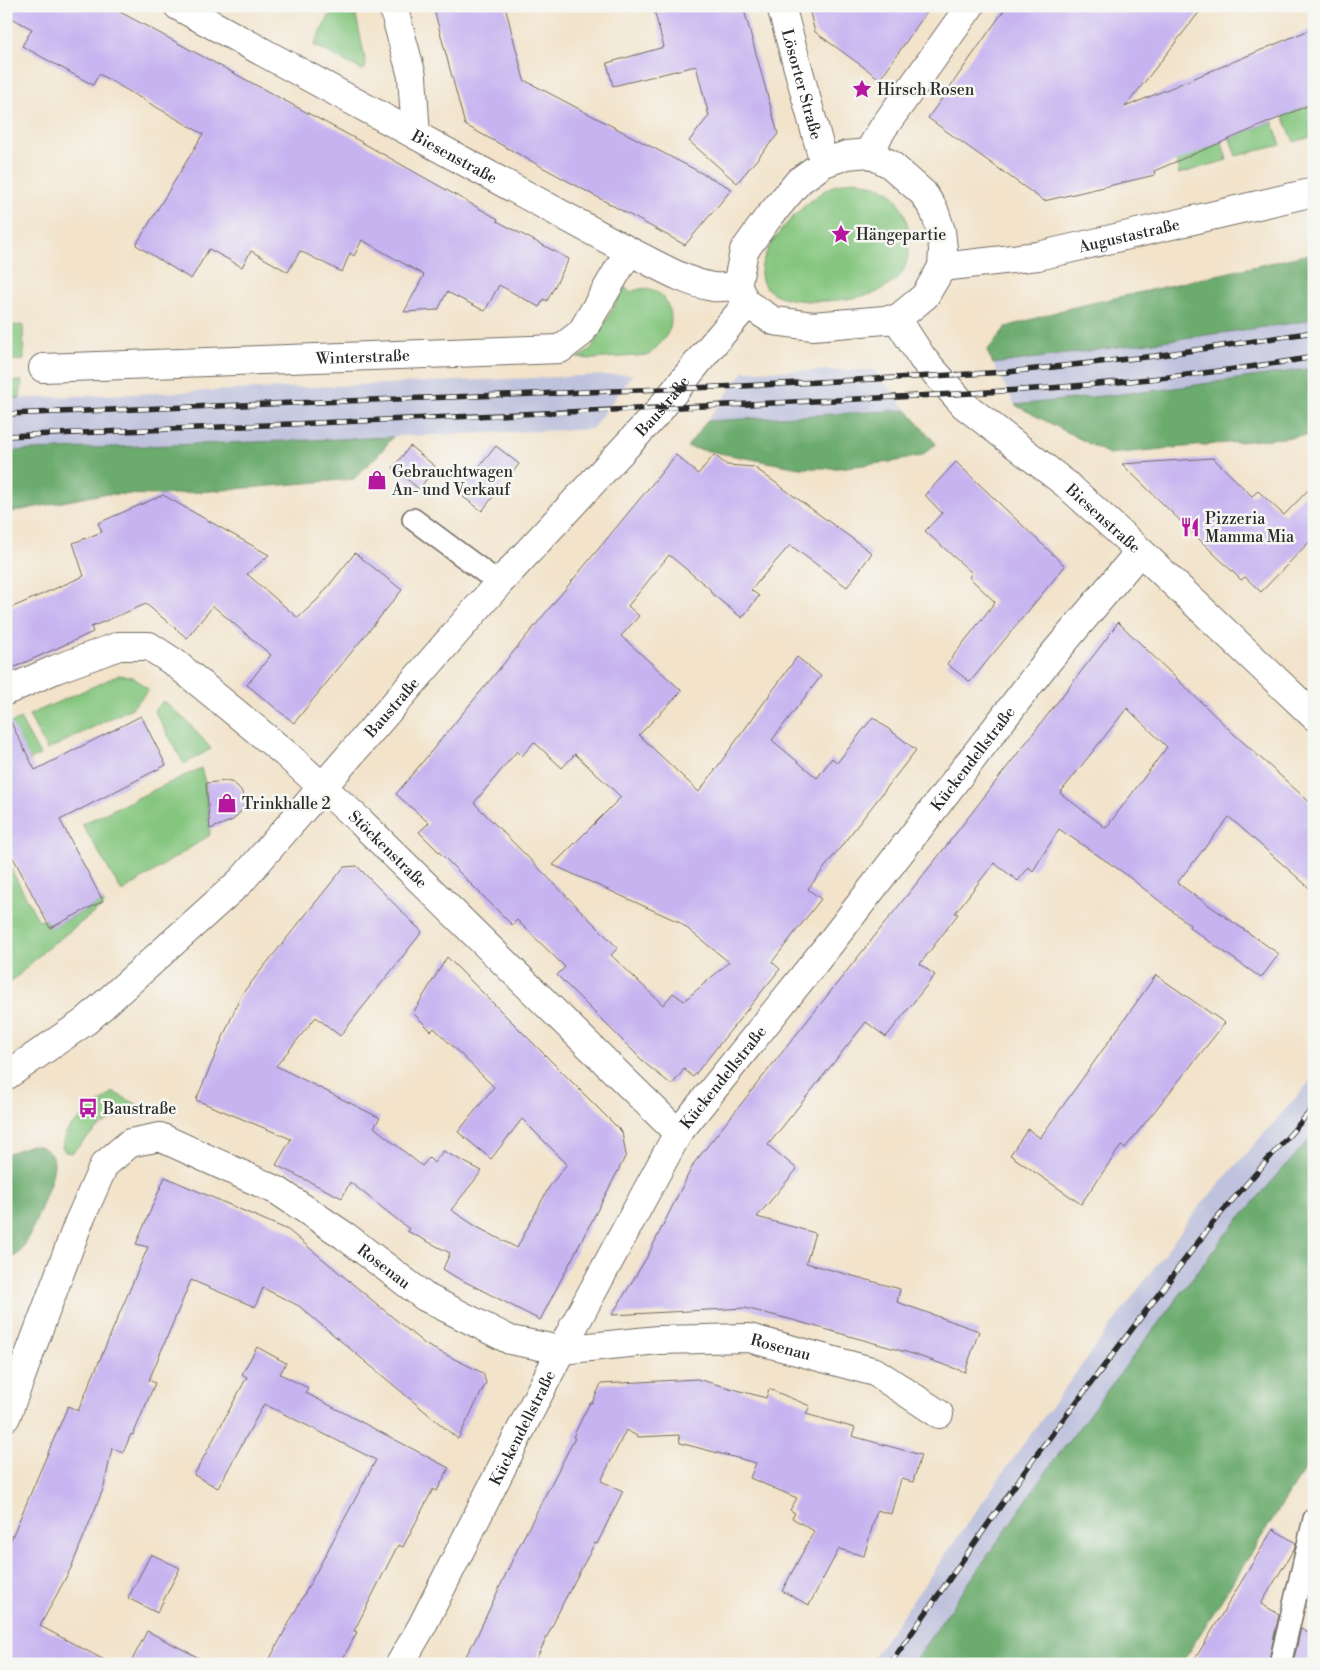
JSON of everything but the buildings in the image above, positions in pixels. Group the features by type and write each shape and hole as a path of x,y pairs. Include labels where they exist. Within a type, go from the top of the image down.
{"street":[{"name":"Biesenstraße","path":"178,6 629,251 680,276 742,295"},
{"path":"393,6 412,76 416,135"},
{"name":"Lösorter Straße","path":"781,6 824,163"},
{"path":"868,153 883,128 970,6"},
{"path":"868,153 890,164 923,193 934,210 941,231 942,267 925,296 897,319 814,326 774,320 742,295 744,251 766,219 799,181 824,163 848,155 868,153"},
{"name":"Augustastraße","path":"942,267 1038,256 1314,192"},
{"name":"Winterstraße","path":"43,368 560,349 581,333 629,251"},
{"name":"Baustraße","path":"6,1076 86,1022 241,881 499,584 657,414 702,356 742,295"},
{"name":"Biesenstraße","path":"897,319 923,359 964,405 1066,484 1140,551 1314,716"},
{"name":"Kückendellstraße","path":"400,1664 422,1626 561,1350 678,1132 831,942 1042,668 1140,551"},
{"name":"Stöckenstraße","path":"6,691 56,669 119,646 149,646 175,663 286,754 360,820 678,1132"},
{"name":"Rosenau","path":"6,1417 78,1224 104,1165 130,1144 160,1137 278,1191 346,1236 425,1297 510,1340 561,1350 658,1340 749,1338 876,1372 940,1414"}],"lane":[{"path":"413,519 499,584"},
{"path":"1280,1664 1314,1520"}],"shaded area":[{"path":"1314,319 1314,368 1161,390 1015,405 993,364 1294,323"},
{"path":"874,370 907,410 707,421 744,371"},
{"path":"633,374 592,429 6,451 6,399"},
{"path":"1314,1077 1314,1134 1228,1231 1053,1462 912,1664 868,1664 1022,1446 1198,1208"}],"green space":[{"path":"334,6 354,6 366,64 365,69 362,70 314,45"},
{"path":"1314,103 1314,136 1294,142 1283,116"},
{"path":"1272,121 1281,145 1236,156 1230,139"},
{"path":"1222,142 1227,160 1179,174 1176,159"},
{"path":"856,180 888,191 901,207 906,218 909,242 908,254 906,265 899,277 875,293 842,300 791,299 770,291 762,278 763,262 771,244 801,209 817,196 834,186"},
{"path":"1314,253 1314,319 993,364 987,351 1006,327 1066,309"},
{"path":"624,287 631,292 650,289 664,299 671,315 671,321 669,331 664,339 649,355 593,359 577,358 585,354 593,346"},
{"path":"23,325 24,360 6,361 6,326"},
{"path":"1314,368 1314,435 1109,454 1015,405 1161,390"},
{"path":"6,381 22,381 20,398 6,399"},
{"path":"907,410 936,444 921,456 897,461 838,468 799,468 687,447 707,421"},
{"path":"393,437 354,479 163,495 103,494 6,513 6,451"},
{"path":"119,675 133,677 149,690 132,708 47,750 29,715"},
{"path":"163,701 188,722 211,749 184,764 154,710"},
{"path":"20,719 40,755 30,760 6,725"},
{"path":"201,768 205,783 210,835 122,892 82,824"},
{"path":"6,860 39,921 45,919 50,928 103,901 104,905 45,950 6,987"},
{"path":"113,1092 152,1112 149,1116 125,1116 106,1123 72,1153 65,1152 62,1147 69,1128"},
{"path":"1314,1134 1314,1454 1181,1664 912,1664 1053,1462 1228,1231"},
{"path":"31,1145 39,1146 50,1153 54,1160 53,1172 40,1210 24,1246 19,1253 6,1260 6,1154"}],"railway":[{"path":"6,414 742,386 1008,372 1155,356 1314,332"},
{"path":"6,436 564,413 962,394 1173,377 1314,357"},
{"path":"890,1664 1037,1454 1215,1220 1314,1107"}],"place":[{"name":"Hirsch Rosen","path":"862,89"},
{"name":"Hängepartie","path":"841,234"},
{"name":"Gebrauchtwagen An- und Verkauf","path":"377,480"},
{"name":"Pizzeria Mamma Mia","path":"1190,527"},
{"name":"Trinkhalle 2","path":"227,803"},
{"name":"Baustraße","path":"88,1108"}]}
